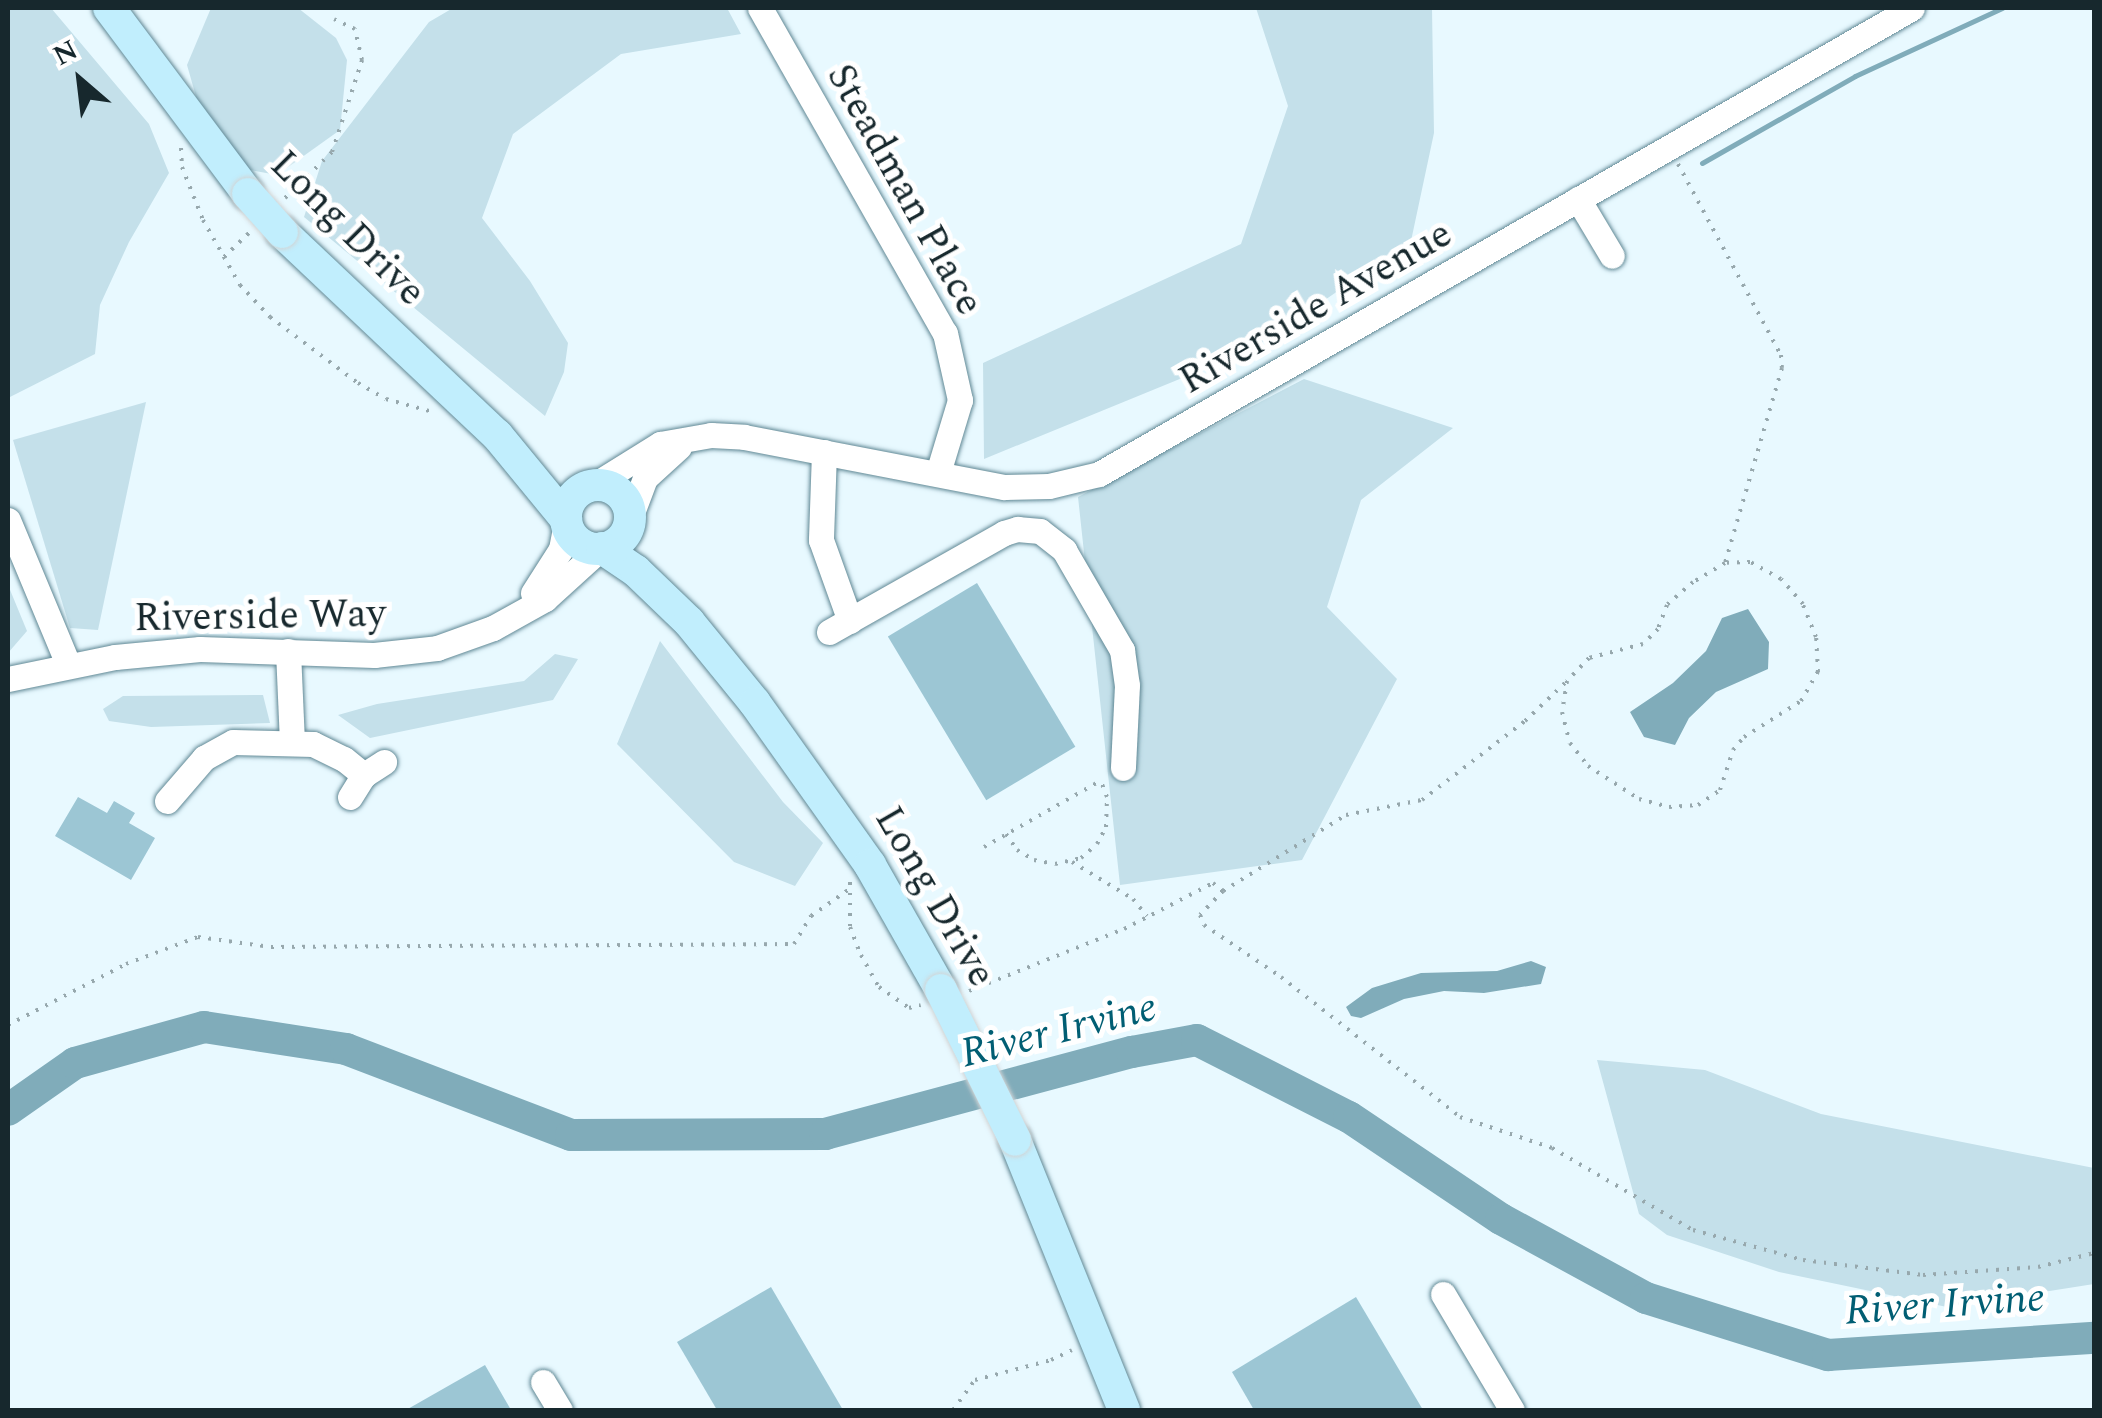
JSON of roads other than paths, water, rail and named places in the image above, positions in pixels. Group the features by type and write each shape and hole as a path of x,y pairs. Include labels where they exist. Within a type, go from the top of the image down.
{"main road":[{"name":"Long Drive","path":"109,8 272,221 497,435 566,521"},
{"name":"Long Drive","path":"136,8 155,67"},
{"name":"Long Drive","path":"497,435 545,467 592,485"},
{"path":"592,485 616,490 624,497 630,519 621,539 601,549 582,545 566,521 570,501 592,485"},
{"name":"Long Drive","path":"630,519 690,622 841,821 942,990 1015,1140 1124,1410"},
{"name":"Long Drive","path":"601,549 636,571 690,622"}],"street":[{"name":"Steadman Place","path":"760,8 945,332 960,400 938,473"},
{"name":"Riverside Avenue","path":"592,485 660,444 712,435 1026,487 1078,481 1120,466 1912,8"},
{"path":"1578,199 1612,256"},
{"path":"630,519 639,490 655,466 682,446 712,435"},
{"path":"824,452 821,540 840,626 1004,533 1029,528 1051,537 1064,550 1122,650 1128,685 1112,774"},
{"path":"8,518 68,664"},
{"name":"Riverside Way","path":"509,619 554,564 566,521"},
{"name":"Riverside Way","path":"8,679 68,664 200,649 419,652 461,642 545,599 601,549"},
{"path":"288,651 292,741"},
{"path":"167,801 216,748 233,742 292,741 329,750 366,778"},
{"path":"1443,1294 1512,1410"},
{"path":"544,1382 560,1410"}],"waterway":[{"path":"1702,163 1855,76 2002,8"},
{"name":"River Irvine","path":"8,1110 75,1063 204,1027 346,1049 571,1135 825,1134 1132,1052 1197,1040 1349,1117 1501,1219 1646,1298 1828,1355 2094,1338"}]}
